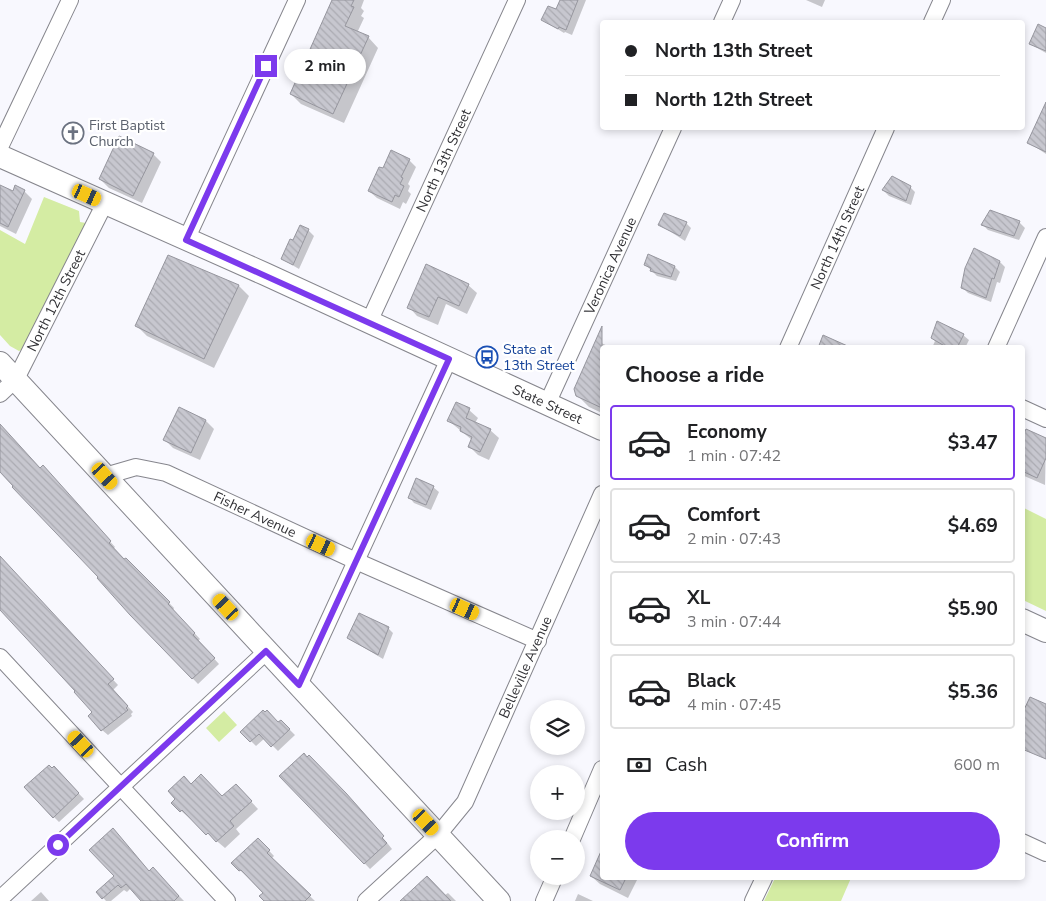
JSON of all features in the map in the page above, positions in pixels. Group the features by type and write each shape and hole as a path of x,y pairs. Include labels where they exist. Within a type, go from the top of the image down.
{"street":[{"path":"0,146 70,0"},
{"path":"186,240 297,0"},
{"name":"North 13th Street","path":"369,322 517,0"},
{"path":"723,20 732,0"},
{"path":"933,20 942,0"},
{"name":"Veronica Avenue","path":"547,404 672,130"},
{"name":"North 14th Street","path":"789,345 885,130"},
{"name":"State Street","path":"0,156 600,428"},
{"name":"North 12th Street","path":"8,387 105,203"},
{"path":"997,345 1046,237"},
{"path":"299,685 449,359"},
{"path":"0,362 8,387 105,476 500,901"},
{"path":"1025,409 1046,419"},
{"name":"Fisher Avenue","path":"105,476 136,467 166,473 356,561 538,641"},
{"name":"Belleville Avenue","path":"438,835 465,802 600,499"},
{"path":"1025,621 1046,631"},
{"path":"0,900 266,651"},
{"path":"0,657 227,901"},
{"path":"576,830 600,774"},
{"path":"366,901 438,835"},
{"path":"1025,843 1046,852"},
{"path":"753,901 763,880"},
{"path":"544,901 551,885"}],"green space":[{"path":"44,197 79,211 80,222 86,223 28,347 19,351 10,346 0,335 0,230 25,244"},
{"path":"1025,508 1046,519 1046,611 1025,601"},
{"path":"224,711 237,725 219,742 206,728"},
{"path":"774,880 850,880 841,901 764,901"}],"building":[{"path":"332,0 354,0 351,6 354,7 345,26 369,36 333,114 290,94"},
{"path":"560,0 578,0 566,30 559,27 558,29 541,20 548,6 556,9"},
{"path":"1038,24 1046,28 1046,51 1029,44"},
{"path":"1046,102 1046,152 1027,143"},
{"path":"119,136 154,153 133,196 99,179"},
{"path":"391,150 410,159 401,177 403,178 400,184 404,186 399,197 395,195 392,202 368,191 379,167 383,168"},
{"path":"892,176 911,186 906,201 882,190"},
{"path":"0,185 13,191 15,185 25,190 8,227 0,223"},
{"path":"990,210 1020,221 1014,236 981,225"},
{"path":"664,213 687,222 680,236 658,225"},
{"path":"300,225 309,229 293,265 281,259 290,239 293,240"},
{"path":"974,248 1000,261 986,298 961,288 965,268"},
{"path":"648,254 675,266 671,277 650,271 651,268 644,265"},
{"path":"168,255 239,285 204,359 135,326"},
{"path":"426,264 469,284 459,306 438,297 429,317 407,308"},
{"path":"937,321 964,334 958,345 943,345 931,338"},
{"path":"602,326 602,345 600,345 600,407 576,396 574,389"},
{"path":"823,335 845,345 819,345"},
{"path":"456,402 470,408 466,418 491,429 480,452 468,447 472,437 460,431 461,427 447,421"},
{"path":"179,407 206,420 191,453 163,440"},
{"path":"0,424 40,468 43,465 111,541 109,543 124,559 126,558 170,602 168,604 215,658 192,679 130,615 98,577 0,472"},
{"path":"1026,429 1046,438 1046,458 1037,478 1025,472"},
{"path":"416,478 434,486 426,505 408,498"},
{"path":"0,556 114,679 108,684 128,706 126,708 128,710 101,731 88,716 92,712 75,691 0,610"},
{"path":"359,613 389,627 378,655 347,638"},
{"path":"1030,697 1046,704 1046,759 1025,750 1025,708"},
{"path":"263,710 265,712 267,710 278,722 281,720 290,729 271,747 259,734 250,742 240,732"},
{"path":"304,753 307,757 309,755 346,793 384,836 382,838 387,843 364,864 279,776"},
{"path":"49,765 52,768 54,766 79,793 53,818 24,787"},
{"path":"201,774 222,796 236,784 252,801 230,821 234,826 216,842 208,833 206,835 182,810 180,812 171,803 175,799 168,791 184,776 191,784"},
{"path":"113,828 149,871 153,867 179,896 174,901 141,901 126,884 121,888 118,885 102,899 96,892 114,876 89,850"},
{"path":"258,838 270,850 267,853 311,895 305,901 264,901 259,896 263,893 241,870 239,871 231,863"},
{"path":"600,854 600,880 625,880 620,890 590,876"},
{"path":"427,876 451,901 400,901"}],"place":[{"name":"First Baptist Church","path":"73,133"},
{"name":"State at 13th Street","path":"487,357"}],"route":[{"path":"58,845 266,651 299,685 449,359 265,274 186,240 266,66"}]}
